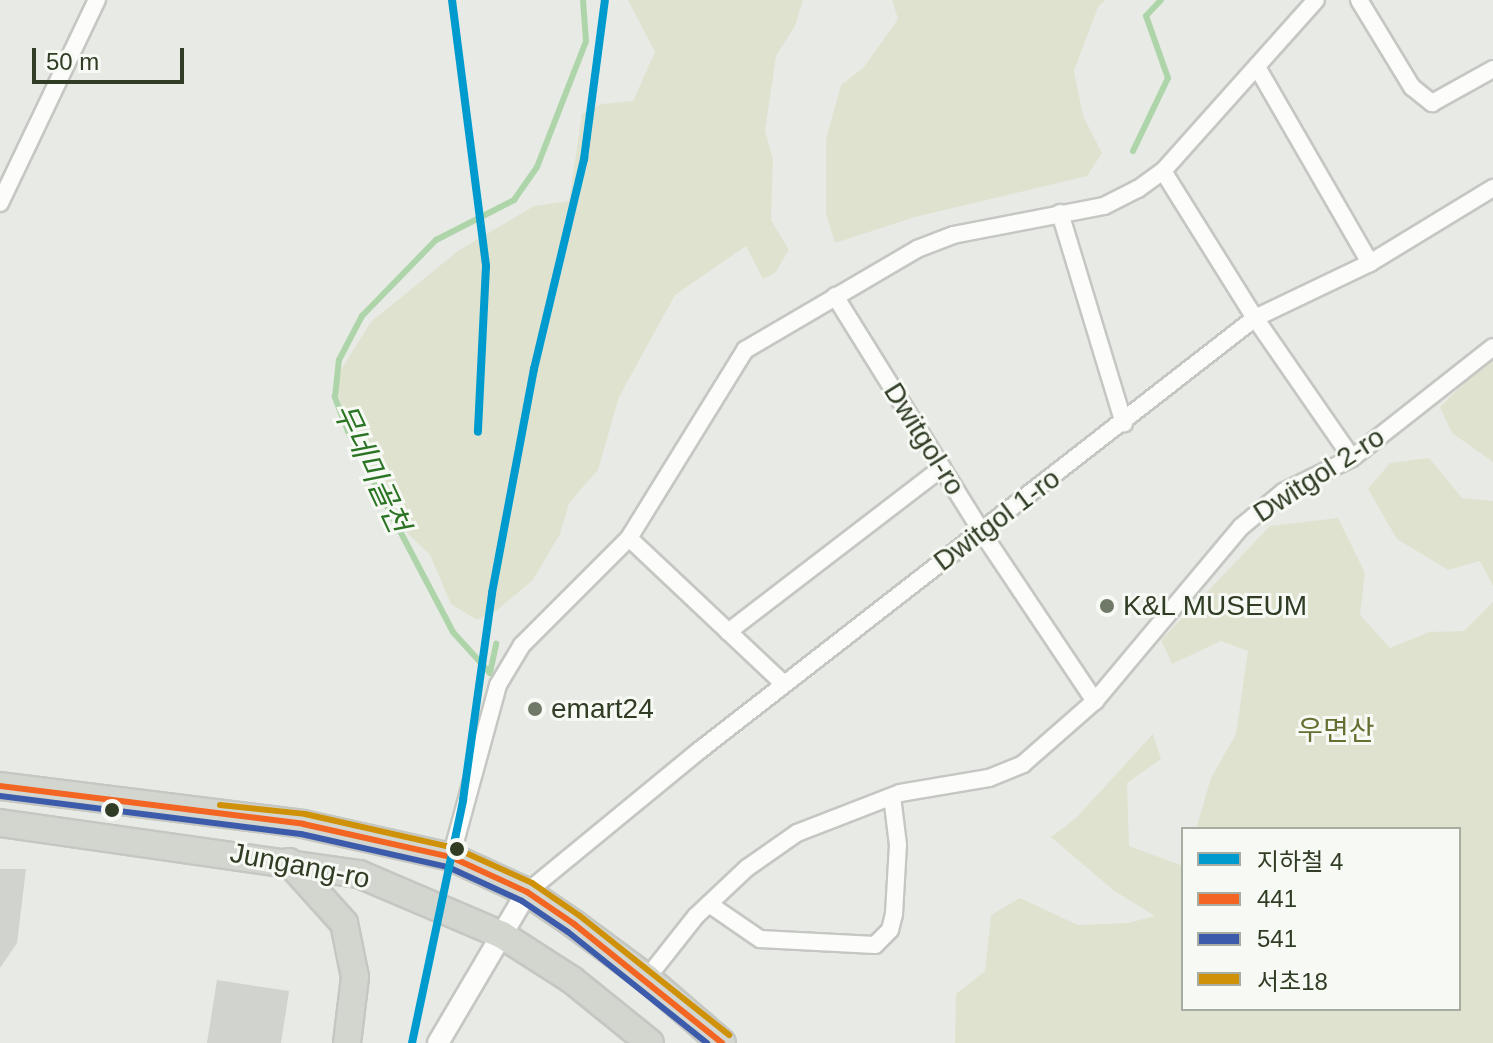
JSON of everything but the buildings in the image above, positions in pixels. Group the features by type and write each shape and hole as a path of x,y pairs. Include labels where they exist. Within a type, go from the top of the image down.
{"main road":[{"name":"Jungang-ro","path":"0,786 303,824 451,857 527,892 647,978 722,1043"},
{"name":"Jungang-ro","path":"0,823 212,849 359,874 502,935 572,980 650,1043"},
{"path":"289,862 344,923 355,977 347,1043"}],"street":[{"path":"0,203 97,0"},
{"path":"451,857 498,685 522,645 629,538 745,350 835,296 953,235 1104,206 1163,171 1316,0"},
{"path":"1359,0 1412,87 1432,103 1493,69"},
{"path":"1257,67 1370,263"},
{"path":"1163,171 1255,318 1352,458"},
{"name":"Dwitgol 1-ro","path":"527,892 784,684 1124,424 1255,318 1370,263 1493,188"},
{"path":"1060,213 1124,424"},
{"name":"Dwitgol-ro","path":"835,296 981,531 1095,701"},
{"name":"Dwitgol 2-ro","path":"647,978 709,904 797,833 892,796 989,778 1023,764 1095,701 1241,527 1283,492 1352,458 1493,347"},
{"path":"728,632 942,468"},
{"path":"629,538 784,684"},
{"path":"709,904 760,939 875,945 890,930 894,914 898,845 892,796"},
{"path":"438,1043 527,892"}],"green space":[{"path":"628,0 803,0 795,26 776,56 765,131 773,159 771,220 789,250 775,273 763,279 746,246 675,295 619,397 598,470 569,503 560,534 533,580 497,610 477,620 451,604 430,555 393,519 342,410 335,379 371,322 458,251 534,206 569,201 582,114 601,104 633,101 655,52"},
{"path":"892,0 1105,0 1098,7 1074,71 1083,116 1102,153 1087,176 915,217 835,243 826,214 826,140 841,85 864,67 898,19"},
{"path":"1493,354 1493,462 1452,433 1440,407"},
{"path":"1429,458 1462,498 1493,501 1493,586 1480,561 1448,570 1397,539 1368,489 1390,463"},
{"name":"우면산","path":"1338,518 1365,573 1360,615 1390,648 1429,632 1464,631 1493,602 1493,1043 955,1043 956,994 985,971 991,915 1020,898 1078,925 1128,923 1155,916 1113,890 1051,837 1076,818 1153,734 1161,759 1127,783 1129,846 1181,865 1181,1011 1461,1011 1461,827 1197,827 1211,778 1236,734 1248,651 1221,641 1172,664 1161,640 1270,526"}],"waterway":[{"name":"무네미골천","path":"490,673 453,632 349,434 335,397 339,360 362,316 436,240 514,200 537,167 586,41 583,0"},
{"path":"1133,151 1168,78 1146,16 1161,0"},
{"path":"490,673 496,644"}],"metro line":[{"name":"4","path":"452,0 486,266 478,432"},
{"name":"4","path":"412,1043 463,800 492,593 534,369 584,159 605,0"}],"transit line":[{"name":"441","path":"0,786 303,824 451,857 527,892 574,924 722,1043"},
{"name":"541","path":"0,796 301,834 448,867 522,901 568,932 707,1043"},
{"name":"서초18","path":"220,805 305,814 455,848 532,883 580,916 729,1035"}],"place":[{"name":"K&L MUSEUM","path":"1107,606"},
{"name":"emart24","path":"535,709"}]}
